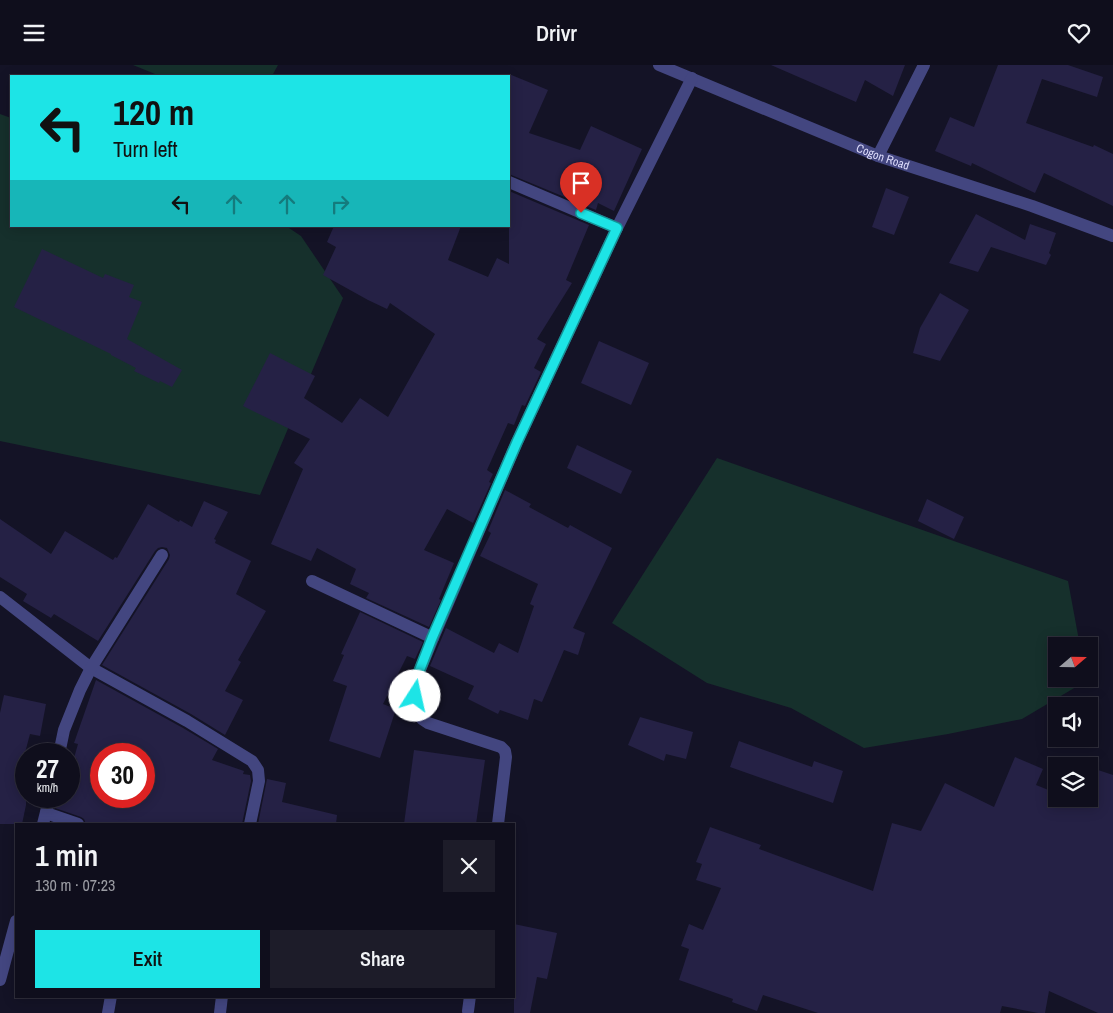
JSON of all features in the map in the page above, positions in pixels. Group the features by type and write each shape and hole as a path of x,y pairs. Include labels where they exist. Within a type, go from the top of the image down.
{"street":[{"name":"Cogon Road","path":"659,65 878,156 1032,206 1113,236"},
{"path":"878,156 924,65"},
{"path":"498,823 506,757 505,751 501,747 428,723 422,719 415,709 415,682 432,638 517,442 617,228 692,78"},
{"path":"510,182 617,228"},
{"path":"61,743 64,730 91,668 162,555"},
{"path":"312,581 432,638"},
{"path":"0,597 91,668 187,721 252,761 258,770 259,781 250,823"},
{"path":"44,818 72,823"},
{"path":"0,980 15,925"},
{"path":"108,1013 111,998"},
{"path":"220,1013 222,998"},
{"path":"468,1011 470,998"}],"green space":[{"path":"133,65 278,65 273,75 158,75"},
{"path":"0,114 10,118 10,227 288,227 301,236 343,298 260,495 0,441"},
{"path":"717,458 1068,581 1078,637 1048,637 1048,687 1076,687 1059,697 1048,697 1048,704 1022,719 864,748 791,708 707,683 612,623"}],"building":[{"path":"771,65 905,65 893,96 865,80 856,102"},
{"path":"998,65 1068,65 1103,77 1097,97 1042,79 1026,123 1093,147 1094,145 1113,154 1113,206 1044,173 1035,193 972,163 971,166 935,151 950,117 974,127"},
{"path":"509,75 548,90 529,133 580,150 591,126 642,149 614,211 598,203 596,210 510,174"},
{"path":"886,188 909,197 894,235 872,227"},
{"path":"510,191 589,225 566,280 572,283 537,339 546,344 534,368 541,372 525,406 522,405 514,425 508,423 487,470 493,474 489,482 491,483 473,523 447,509 424,550 454,563 429,627 366,598 369,593 350,584 356,569 317,548 311,561 271,544 303,469 294,463 310,439 243,406 270,353 315,376 304,398 342,423 360,398 388,417 435,334 390,303 387,309 323,275 336,247 327,242 334,227 461,227 448,260 488,277 497,258 509,264"},
{"path":"976,214 1025,240 1030,224 1056,233 1049,253 1051,255 1046,265 991,247 978,272 949,263"},
{"path":"42,249 103,278 105,274 134,285 129,297 142,302 127,339 182,370 172,387 134,371 136,368 111,354 14,307"},
{"path":"940,293 969,310 940,361 913,353 920,328"},
{"path":"599,341 649,363 631,405 581,383"},
{"path":"577,445 632,471 621,494 567,468"},
{"path":"505,490 531,504 529,507 568,528 570,525 612,548 573,628 585,633 578,655 564,650 542,702 534,699 528,720 500,710 498,714 468,699 474,686 430,666 446,628 494,653 499,643 518,653 534,606 530,604 538,584 480,556 491,533 488,531"},
{"path":"927,499 964,517 954,539 918,521"},
{"path":"204,501 228,512 214,539 216,540 215,543 251,561 236,594 266,611 238,660 241,662 225,691 243,700 225,735 102,665 169,559 170,555 167,548 158,548 155,551 98,641 54,614 51,618 23,601 27,594 0,577 0,519 51,554 65,531 113,560 115,557 117,558 148,504 179,522 180,520 192,527"},
{"path":"360,612 423,642 415,659 407,656 383,704 396,709 380,758 329,741 347,686 333,681 344,655 341,654"},
{"path":"96,680 218,749 212,760 244,771 243,774 250,775 251,781 242,823 86,823 81,817 55,808 80,808 80,743 74,743"},
{"path":"4,695 46,704 40,736 30,734 28,743 15,743 15,808 25,808 22,823 0,824 0,713"},
{"path":"640,717 693,732 686,759 666,754 664,761 628,745"},
{"path":"739,741 812,767 814,761 843,771 833,803 730,767"},
{"path":"414,750 485,760 476,823 404,823"},
{"path":"1015,757 1043,769 1036,785 1048,790 1048,807 1098,807 1098,770 1113,775 1113,1013 1098,1013 1049,991 1045,1013 1002,1006 1000,1013 818,1013 763,995 757,1011 732,1002 733,999 679,980 689,949 681,946 689,924 703,930 721,888 696,880 702,864 696,862 710,827 761,845 759,849 873,891 892,823 921,831 945,783 994,807"},
{"path":"267,779 286,783 282,802 337,815 336,823 258,823"},
{"path":"515,924 557,933 547,979 537,977 530,1013 514,1013"}],"route":[{"path":"415,696 415,682 432,638 517,442 617,228 581,213"}]}
